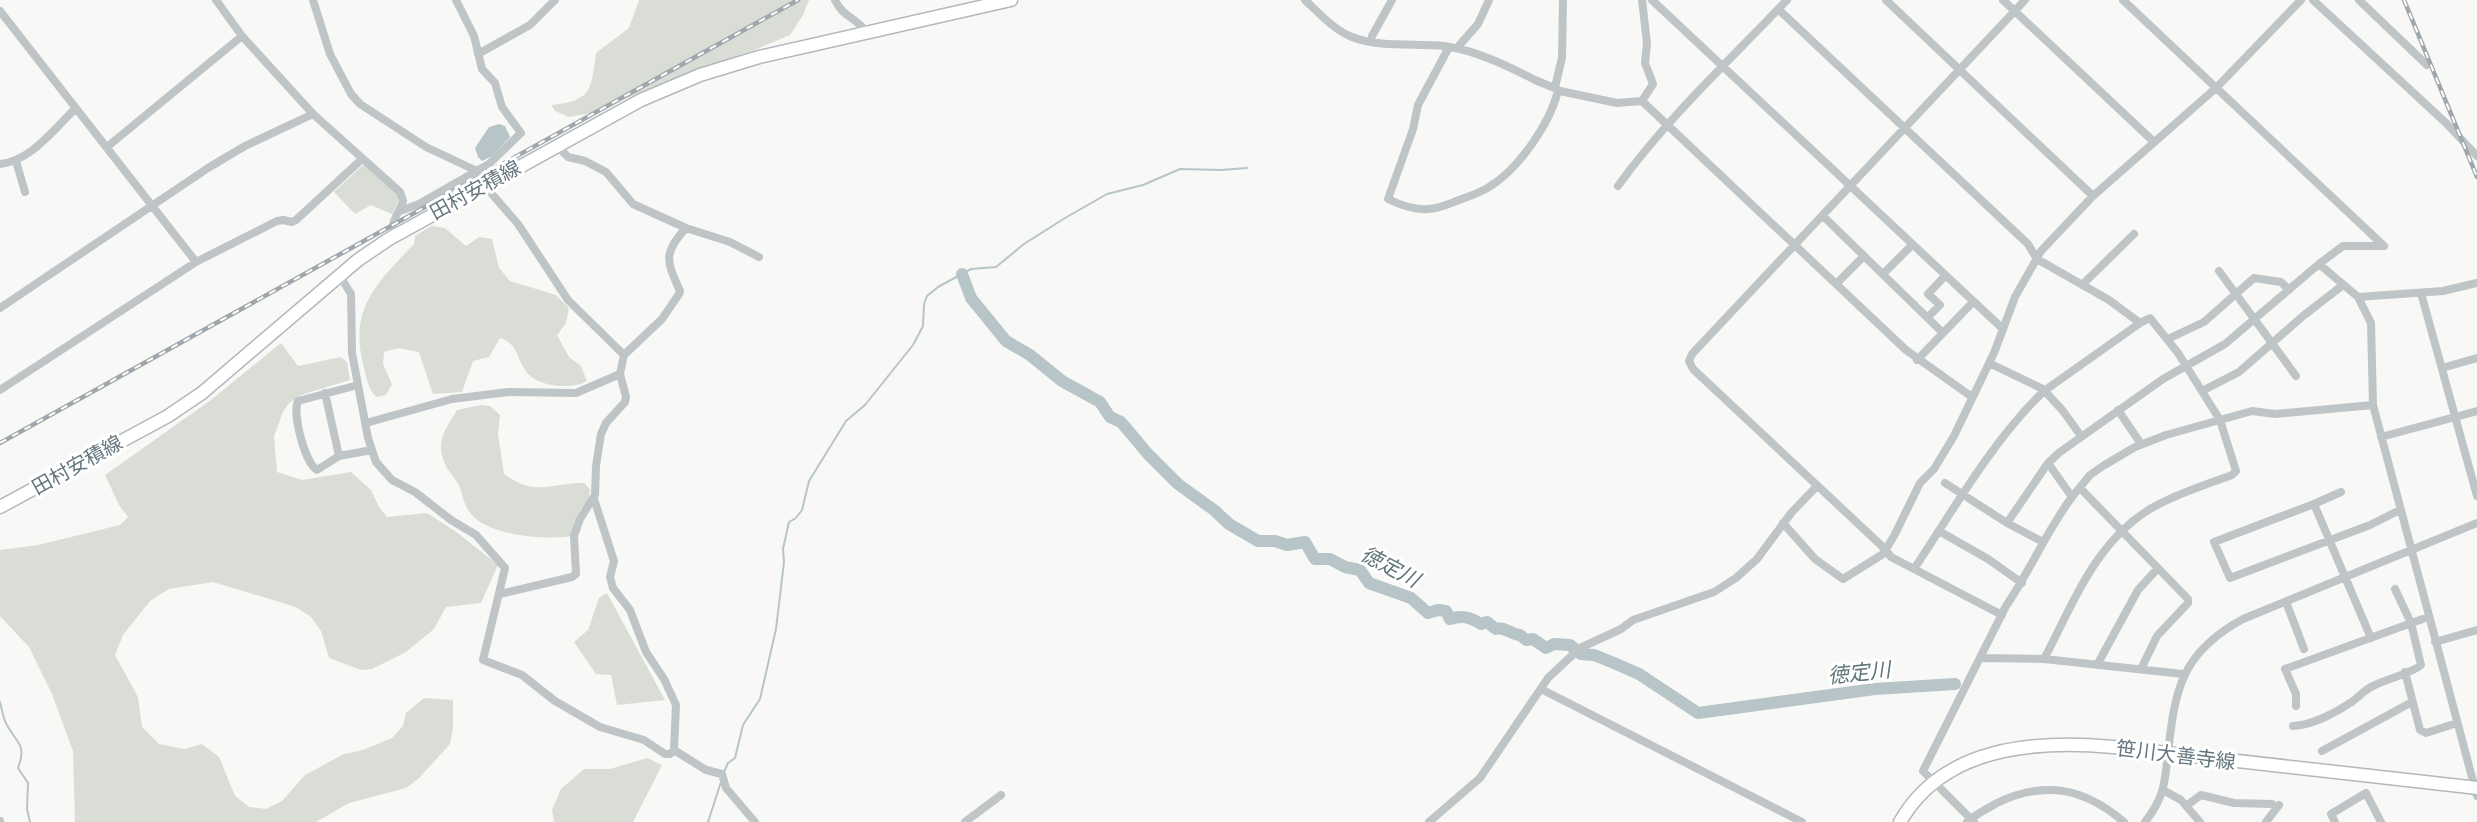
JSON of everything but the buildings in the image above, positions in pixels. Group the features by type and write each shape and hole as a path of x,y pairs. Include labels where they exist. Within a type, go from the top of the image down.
{"main road":[{"name":"田村安積線","path":"0,507 168,416 252,352 358,260 394,235 641,100 700,75 759,57 1011,0"},
{"name":"笹川大善寺線","path":"1900,822 1906,812 1934,782 1970,762 2022,746 2081,744 2474,791"}],"street":[{"path":"216,0 242,36 313,114 400,192 403,201 394,220 392,231 394,235"},
{"path":"313,0 330,54 351,94 360,104 426,147 477,171"},
{"path":"400,211 419,204 489,164 521,133 502,107 495,83 482,69 474,36 456,0"},
{"path":"478,54 530,25 555,0"},
{"path":"835,0 842,13 856,20 867,33"},
{"path":"1305,0 1345,34 1371,41 1453,48 1520,71 1556,89 1617,103 1642,101 1917,360 1972,398"},
{"path":"1371,41 1392,0"},
{"path":"1489,0 1478,24 1453,48 1418,105 1413,129 1388,200 1427,210 1448,205 1488,188 1520,159 1550,117 1562,58 1563,0"},
{"path":"1642,0 1647,43 1645,63 1653,84 1642,101"},
{"path":"1652,0 2002,329"},
{"path":"1617,186 1630,168 1787,0"},
{"path":"1887,0 2093,196"},
{"path":"2003,0 2153,141"},
{"path":"2001,615 1892,557 1693,369 1689,361 1692,354 2025,0"},
{"path":"2007,523 2048,463 2080,436 2185,364 2225,344 2343,246 2384,246 2123,0"},
{"path":"1783,523 1812,556 1843,579 1881,556 1894,536 1920,483 1934,469 1954,436 1989,363 2015,297 2037,259 2067,222 2093,196 2216,88 2301,0"},
{"path":"2313,0 2446,123 2477,156"},
{"path":"2359,0 2427,65"},
{"path":"1778,9 2028,244 2037,259 2109,300 2140,323"},
{"path":"0,11 196,262"},
{"path":"107,147 242,36"},
{"path":"0,164 16,161 36,146 75,109"},
{"path":"0,308 208,168 245,146 313,114"},
{"path":"556,146 568,157 585,161 606,172 633,204 686,228 730,242 759,257"},
{"path":"0,390 196,262 277,221 297,220 362,159"},
{"path":"16,161 25,192"},
{"path":"484,186 518,224 568,300 624,355"},
{"path":"1823,216 1943,333"},
{"path":"340,276 351,294 352,353 372,450 380,468 389,477 415,492 451,520 476,535 492,550 505,568 483,660 522,675 555,701 600,727 644,740 665,754 670,754 674,750 676,705 667,685 646,652 630,610 613,588 610,577 614,561 594,499 601,434 606,423 626,398 620,374 624,355 662,319 680,294 668,260 668,253 686,228"},
{"path":"2082,285 2134,234"},
{"path":"1883,274 1912,245"},
{"path":"1837,283 1864,256"},
{"path":"2319,264 2358,297 2369,317 2372,332 2373,405 2457,723 2472,761 2474,791"},
{"path":"2218,271 2236,292 2296,376"},
{"path":"1928,317 1940,305 1928,294 1945,276"},
{"path":"2168,339 2204,322 2254,278 2281,282 2289,290"},
{"path":"2358,297 2421,293 2477,283"},
{"path":"2202,391 2240,372 2343,285"},
{"path":"2421,293 2477,495"},
{"path":"1917,360 1973,302"},
{"path":"1914,569 1963,495 2021,415 2044,391 2147,318 2152,319 2185,364 2220,420 2236,471 2232,476 2158,504 2122,531 2091,569 2044,659"},
{"path":"2442,368 2477,358"},
{"path":"1989,363 2044,391 2080,436"},
{"path":"366,423 399,416 452,399 508,392 576,393 620,374"},
{"path":"358,385 301,400 296,405 303,447 312,467 317,470 339,456 372,450"},
{"path":"325,393 339,456"},
{"path":"2124,822 2093,800 2062,790 2048,789 2032,790 2008,798 1970,821 1923,771 1982,658 2001,615 2022,583 2043,542 2072,497 2090,475 2141,444 2252,411 2275,414 2373,405"},
{"path":"2118,410 2141,444"},
{"path":"2381,437 2477,411"},
{"path":"2048,463 2072,497"},
{"path":"1945,483 2007,523 2043,542"},
{"path":"1429,822 1480,778 1541,688 1563,663 1585,644 1621,629 1633,620 1714,592 1736,578 1757,559 1783,523 1817,486"},
{"path":"2080,488 2188,598 2188,603 2157,636 2141,669"},
{"path":"2341,492 2214,542 2230,578 2370,525 2400,510"},
{"path":"500,594 575,575 574,536 580,519 594,499"},
{"path":"2314,504 2371,638"},
{"path":"2145,822 2156,808 2163,790 2175,698 2183,674 2205,645 2223,630 2243,619 2477,523"},
{"path":"1939,531 1988,559 2022,583"},
{"path":"2097,665 2138,590 2158,568"},
{"path":"2293,726 2303,725 2338,710 2369,687 2417,669 2421,663 2411,623 2396,589"},
{"path":"2286,602 2304,649"},
{"path":"2296,706 2296,694 2285,669 2428,617"},
{"path":"2435,642 2477,630"},
{"path":"1982,658 2044,659 2183,674"},
{"path":"2404,672 2420,730 2424,732 2457,723"},
{"path":"1541,688 1802,822"},
{"path":"2322,751 2412,702"},
{"path":"674,750 706,770 723,775 725,787 755,822"},
{"path":"2163,790 2181,800 2200,822"},
{"path":"2336,822 2331,814 2366,793 2381,822"},
{"path":"964,822 1001,795"},
{"path":"2186,806 2201,795 2234,803 2276,805 2266,822"}],"shaded area":[{"path":"639,0 809,0 803,15 790,35 692,71 591,113 569,117 555,111 551,105 575,100 587,91 593,76 596,53 629,28"},
{"path":"499,124 505,126 510,137 492,156 482,161 475,148 489,127"},
{"path":"363,165 366,165 398,193 398,202 392,214 371,205 355,214 334,192"},
{"path":"431,226 445,228 466,246 479,237 492,239 499,268 510,281 556,295 569,308 566,323 557,335 569,357 581,366 587,381 567,386 543,383 526,371 514,348 509,342 500,338 489,357 473,361 462,392 433,394 419,352 398,348 384,352 383,364 392,384 386,395 376,397 368,383 360,347 363,313 377,285 414,244 415,236"},
{"path":"281,343 298,366 341,357 347,362 350,380 301,395 289,403 274,436 277,472 302,480 351,472 371,490 387,517 427,513 455,531 498,565 481,603 446,607 434,629 406,652 372,669 361,670 329,658 321,631 311,617 296,607 213,582 169,589 150,601 123,635 115,655 138,697 142,727 159,744 184,749 202,744 219,757 235,796 249,807 266,809 282,801 305,775 344,754 363,750 392,738 403,726 406,713 424,698 453,700 453,729 450,744 419,778 406,788 349,803 316,822 75,822 73,751 52,694 29,647 0,616 0,550 38,545 120,525 128,517 119,505 105,475 211,400"},
{"path":"481,405 490,406 500,415 498,434 504,474 515,481 535,487 584,483 590,489 589,499 580,510 574,536 537,537 509,533 485,525 469,512 460,487 443,459 441,444 445,431 457,410"},
{"path":"607,593 665,700 617,705 611,675 596,674 574,642 588,630 599,598"},
{"path":"647,758 662,765 633,822 554,822 552,810 561,789 584,769 610,769"}],"waterway":[{"path":"723,774 728,763 735,758 743,725 760,699 776,629 784,562 783,549 789,522 796,518 802,510 809,481 846,421 865,405 913,345 923,326 924,304 927,296 938,287 971,269 996,267 1024,244 1107,194 1143,185 1180,169 1247,168"},
{"name":"徳定川","path":"962,274 971,298 1006,341 1030,355 1062,381 1100,402 1110,417 1121,422 1178,484 1229,524 1258,541 1275,541 1287,545 1305,542 1315,559 1330,559 1345,567 1360,570 1369,583 1411,598 1428,613 1438,610 1446,611 1450,619 1462,617 1470,618 1481,624 1487,622 1496,629 1520,635 1526,640 1533,639 1546,648 1554,644 1570,645 1581,654 1594,655 1639,674 1698,713 1875,689 1955,684"},
{"path":"0,702 6,723 20,745 21,760 18,768 28,783 27,809 30,822"},
{"path":"708,822 721,782"}],"railway":[{"path":"0,443 798,0"},
{"path":"2404,0 2477,177"}]}
